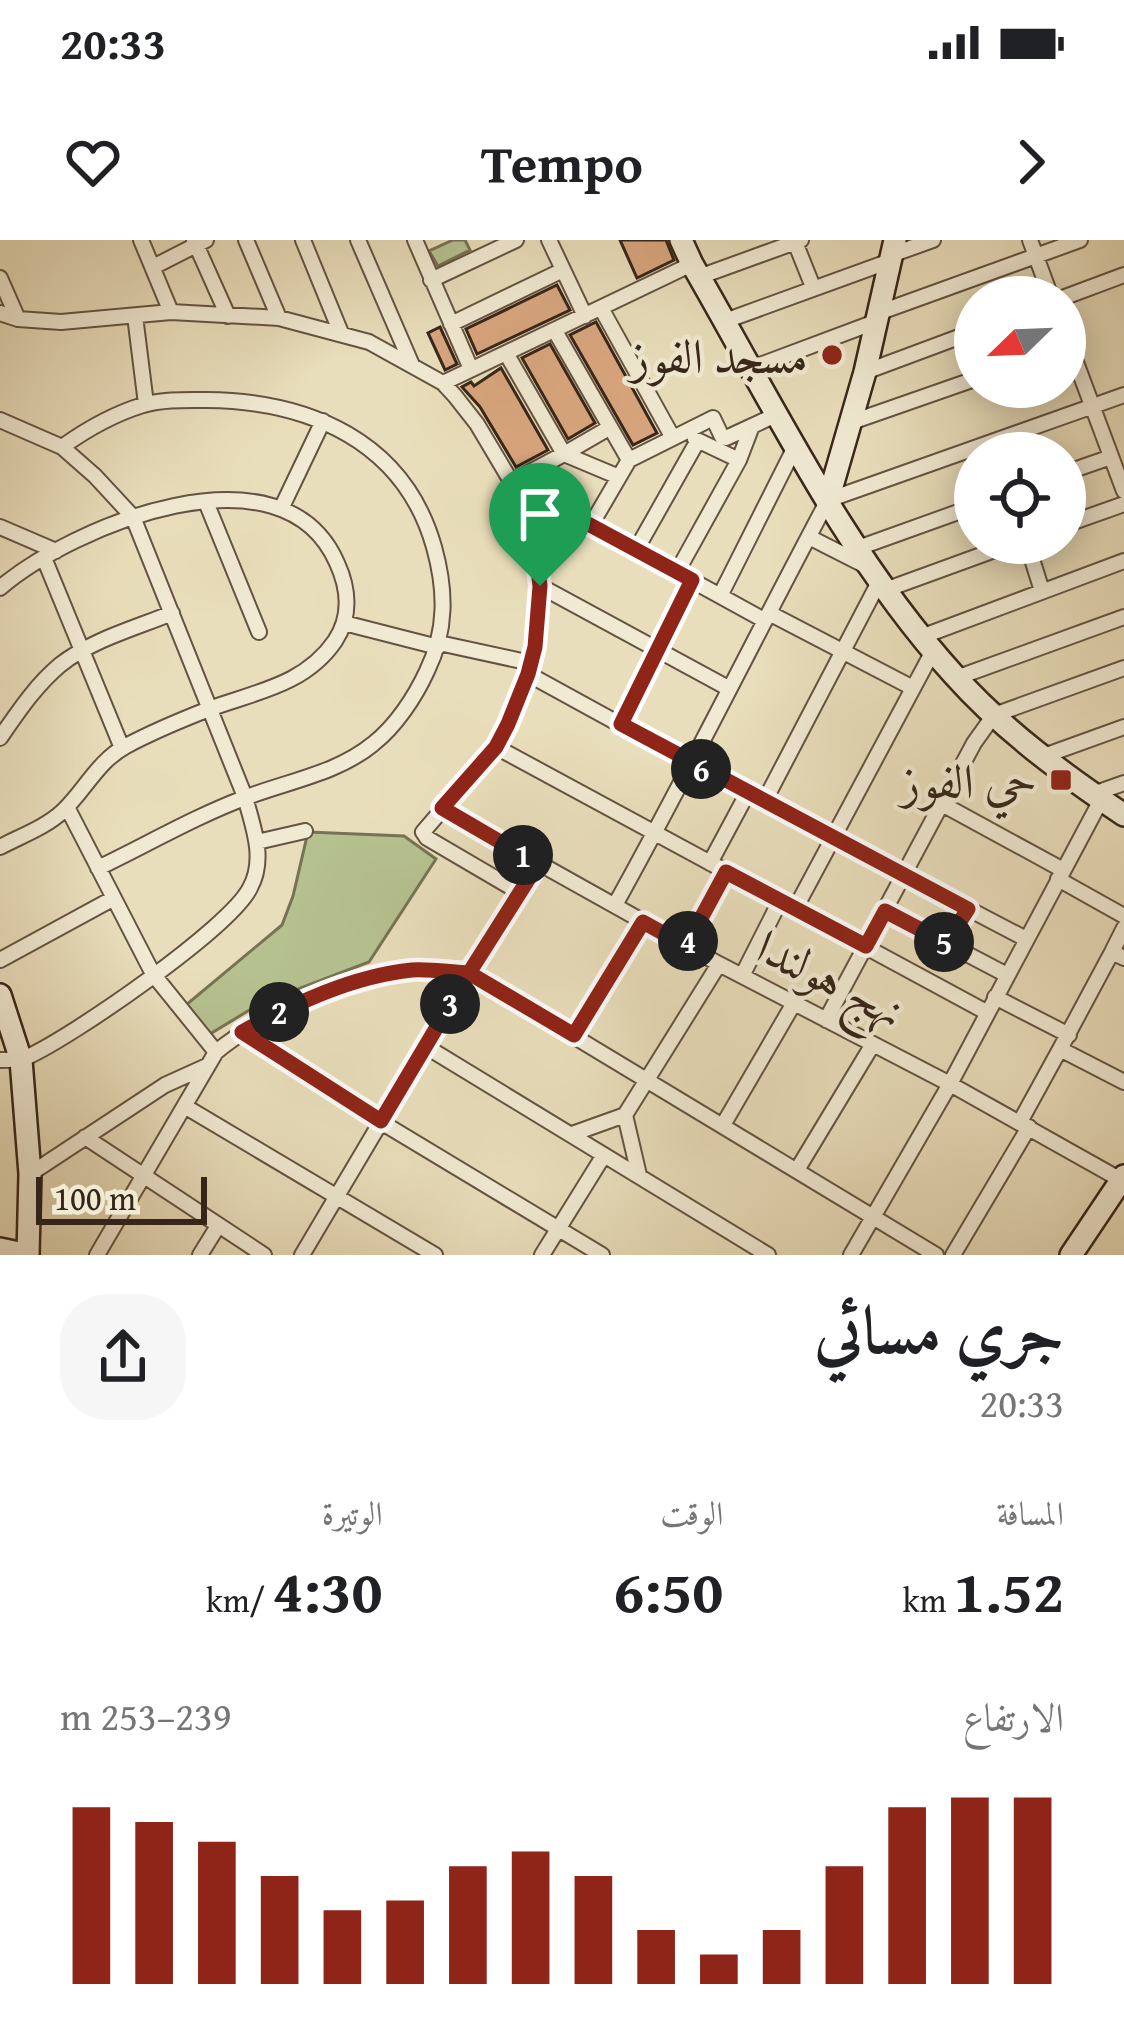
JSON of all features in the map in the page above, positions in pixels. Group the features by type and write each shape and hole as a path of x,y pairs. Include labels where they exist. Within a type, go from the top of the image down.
{"street":[{"path":"141,240 172,312"},
{"path":"246,240 279,318"},
{"path":"303,240 341,333"},
{"path":"358,240 412,364"},
{"path":"415,240 471,369"},
{"path":"431,280 516,240"},
{"path":"549,240 585,316"},
{"path":"681,240 828,500 878,580 927,644 956,678 1041,757 1124,815"},
{"path":"725,321 892,252 933,240"},
{"path":"1030,240 1043,276"},
{"path":"752,368 1080,240"},
{"path":"443,383 601,308 696,271 798,241 813,287"},
{"path":"153,267 199,242 228,316"},
{"path":"615,905 828,500 865,372 892,252"},
{"path":"451,324 563,270"},
{"path":"1086,289 1124,274"},
{"path":"0,278 18,320"},
{"path":"601,308 673,438"},
{"path":"0,314 18,320 61,322 172,312 279,318 368,342 443,383 477,424 515,487 536,552 539,621 530,669 496,747 425,828 424,836 519,892"},
{"path":"135,316 146,404"},
{"path":"555,331 629,460"},
{"path":"865,372 954,339"},
{"path":"506,353 564,454 619,477"},
{"path":"1086,386 1124,491"},
{"path":"848,424 954,387"},
{"path":"828,500 1124,395"},
{"path":"62,447 104,421 146,404 261,403 323,421 371,451 416,501 441,571 444,600 438,645 423,680 374,744 345,761 245,797 98,868"},
{"path":"636,550 693,436 712,418 724,438 778,414"},
{"path":"0,420 62,447 133,517 245,797 257,842 257,870 236,909 62,1037 10,1060"},
{"path":"281,509 323,421"},
{"path":"677,572 739,460 752,427"},
{"path":"515,487 609,428"},
{"path":"590,525 629,460 673,438 693,436 739,460"},
{"path":"720,596 796,446"},
{"path":"1086,466 1111,457"},
{"path":"515,487 720,596 913,688"},
{"path":"206,502 259,632"},
{"path":"0,588 50,554 133,517 166,506 244,502 281,509 310,527 334,556 346,590 344,623 328,650 306,671 122,748 50,821 0,848"},
{"path":"1086,518 1124,504"},
{"path":"858,548 954,514"},
{"path":"0,527 50,554 122,748"},
{"path":"808,537 878,580 954,559"},
{"path":"795,909 913,688 927,644 1042,591 1124,561"},
{"path":"1034,564 1042,591"},
{"path":"621,724 692,580"},
{"path":"764,802 878,580"},
{"path":"540,586 728,688"},
{"path":"0,737 35,689 62,663 172,613"},
{"path":"956,678 1124,617"},
{"path":"344,623 530,669 747,794 1026,939"},
{"path":"826,1020 974,743 994,715 1124,668"},
{"path":"1041,757 1124,727"},
{"path":"496,747 986,1012"},
{"path":"850,1255 950,1084 1097,797 1124,783"},
{"path":"710,863 747,794"},
{"path":"942,804 1124,916"},
{"path":"67,807 153,974 212,1059"},
{"name":"نهج هولندا","path":"442,808 719,964 1123,1178"},
{"path":"257,842 305,831"},
{"path":"302,1255 538,864"},
{"path":"686,946 726,872"},
{"path":"0,960 114,898"},
{"path":"742,976 780,901"},
{"path":"946,943 968,909"},
{"path":"885,911 1007,975"},
{"path":"574,1035 643,922"},
{"path":"953,1255 1025,1125 1060,1049 1118,955 1124,928"},
{"path":"572,1134 626,1115 719,964"},
{"path":"31,1174 212,1059 242,1032 313,997 413,970 469,973 936,1255"},
{"path":"0,995 31,1174 28,1255 0,1249"},
{"path":"995,997 1069,1035"},
{"path":"722,1125 794,1003"},
{"path":"242,1032 602,1255"},
{"path":"797,1170 873,1044"},
{"path":"425,1046 768,1255"},
{"path":"1060,1049 1124,1082"},
{"path":"97,1255 212,1059"},
{"path":"186,1107 435,1255"},
{"path":"626,1115 639,1175"},
{"path":"85,1137 264,1255"},
{"path":"542,1255 604,1155"},
{"path":"1071,1255 1123,1178"},
{"path":"200,1255 218,1226"}],"green space":[{"path":"465,240 470,250 438,266 429,251"},
{"path":"308,832 404,836 436,859 369,962 261,1003 210,1034 186,1005 282,925"}],"building":[{"path":"620,240 666,240 674,260 637,278"},
{"path":"557,285 570,310 477,354 466,329"},
{"path":"596,322 657,433 633,445 570,335"},
{"path":"440,327 457,364 445,370 428,333"},
{"path":"550,344 595,423 568,439 522,358"},
{"path":"501,368 548,450 516,467 480,407 462,387 471,382 474,386"}],"place":[{"name":"مسجد الفوز","path":"832,355"},
{"name":"حي الفوز","path":"1061,780"}],"route":[{"path":"540,586 535,647 508,724 496,747 442,808 538,864 469,973 413,970 380,977 287,1007 242,1032 381,1121 469,973 574,1035 643,922 686,946 726,872 866,946 885,911 946,943 968,909 621,724 692,580 518,493 536,552 540,586"}]}
